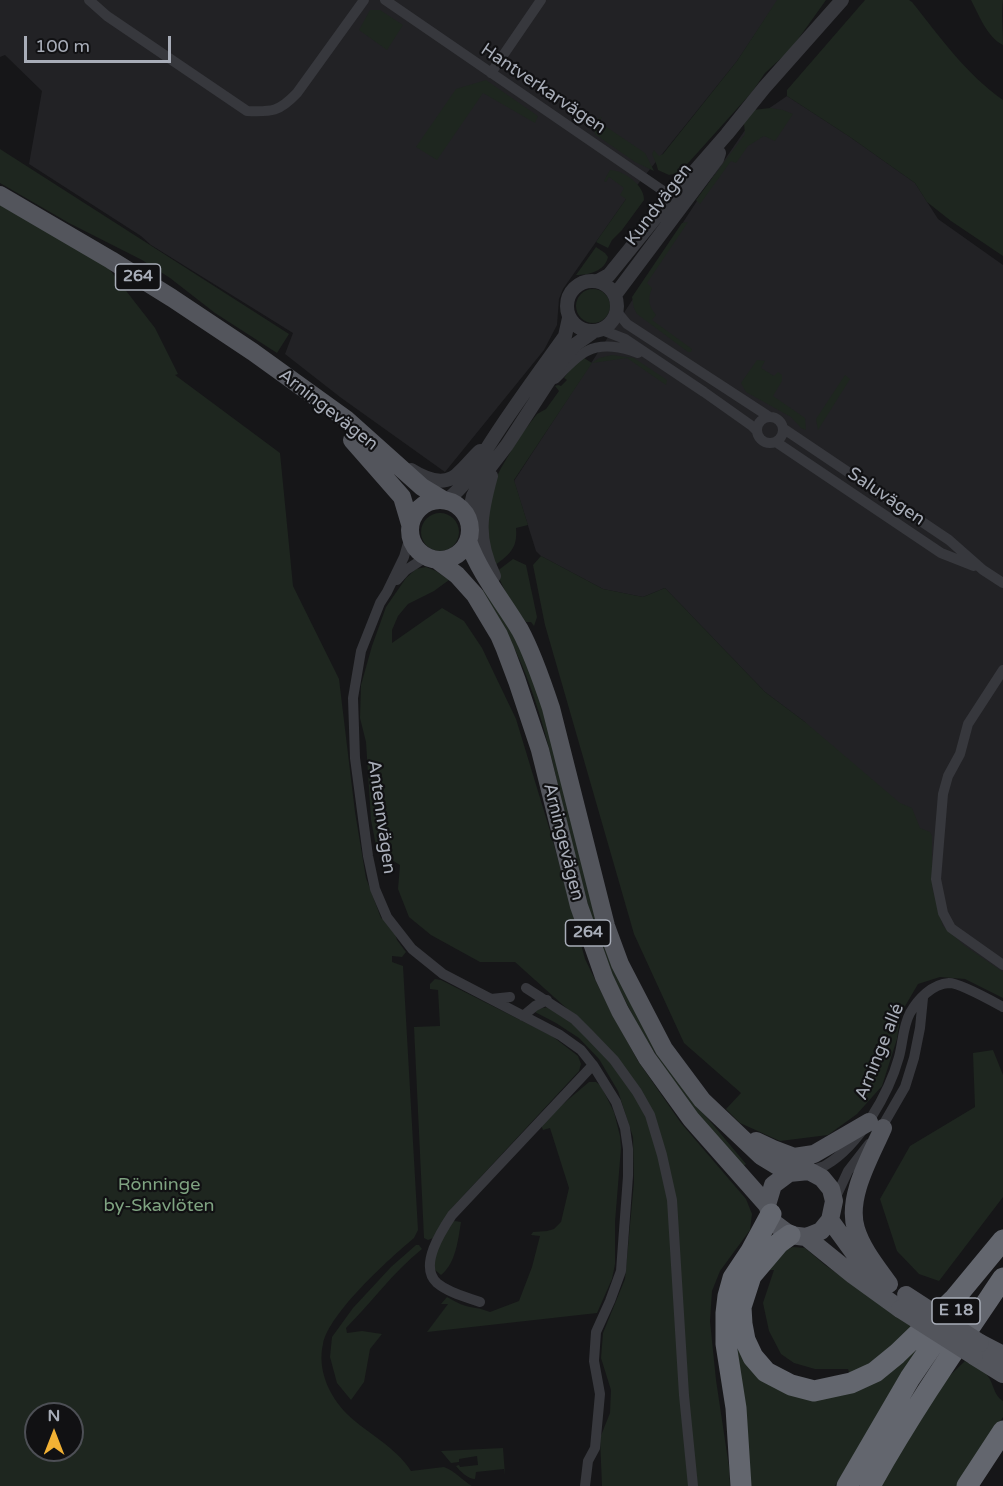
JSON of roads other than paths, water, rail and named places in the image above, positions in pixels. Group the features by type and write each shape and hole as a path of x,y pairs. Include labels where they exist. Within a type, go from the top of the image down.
{"highway":[{"path":"741,1486 736,1408 726,1344 726,1313 733,1278 751,1251 769,1210"},
{"path":"798,1236 779,1243 751,1276 741,1307 742,1324 745,1340 753,1357 766,1372 790,1385 814,1391 851,1383 875,1372 955,1298 1003,1241"},
{"name":"E 18","path":"847,1486 910,1378 1003,1241"},
{"name":"E 18","path":"870,1486 929,1388 1003,1278"},
{"path":"967,1486 1003,1431"},
{"path":"977,1486 1003,1448"}],"main road":[{"name":"Arningevägen","path":"0,195 172,298 272,365 346,419 422,487 445,500"},
{"name":"Arningevägen","path":"272,365 340,426 402,497 410,530"},
{"path":"410,530 414,514 422,506 431,501 445,500"},
{"name":"264","path":"445,500 456,504 468,518 470,530 468,541"},
{"name":"264","path":"410,530 416,548 432,558"},
{"name":"Arningevägen","path":"468,541 480,568 521,632 543,684 606,926 620,964 664,1049 702,1100 761,1156 789,1173"},
{"path":"432,558 447,559 456,556 468,541"},
{"name":"Arningevägen","path":"432,558 457,575 475,595 499,635 540,750 579,906 604,977 620,1011 647,1058 691,1119 769,1210 774,1223 798,1236 853,1275 903,1302 977,1349 1003,1374"},
{"path":"735,1131 794,1156 814,1154 876,1125"},
{"path":"876,1125 854,1204 855,1228 867,1252 889,1284"},
{"path":"769,1210 773,1185 789,1173 809,1171 822,1178 831,1189 834,1201 830,1220 821,1231 798,1236"},
{"name":"Arningevägen","path":"830,1220 862,1264 889,1284 903,1302"},
{"name":"Arningevägen","path":"977,1349 1003,1355"}],"street":[{"path":"89,0 107,16 247,111 269,111 285,105 297,93 364,0"},
{"name":"Hantverkarvägen","path":"385,0 678,200"},
{"path":"491,73 541,0"},
{"name":"Kundvägen","path":"615,295 678,200 727,134 764,88 842,0"},
{"name":"Kundvägen","path":"598,281 609,275 678,200"},
{"path":"468,518 473,496 484,475 565,356 576,344 609,325 616,312 615,295 608,287 598,281 580,283 573,288 567,300 566,309 569,318 579,328 597,331"},
{"name":"Saluvägen","path":"616,312 627,324 768,416 777,418 783,425 783,429 949,540 983,570 1003,583"},
{"path":"445,500 460,490 472,474 490,442 565,336 569,318"},
{"name":"Saluvägen","path":"597,331 625,339 752,426 762,441 776,442 940,553 983,570"},
{"path":"543,389 585,352 595,348 616,347 658,361"},
{"path":"757,432 758,423 768,416"},
{"path":"776,442 782,437 783,429"},
{"path":"383,454 421,476 437,481 453,478 490,442"},
{"path":"494,462 483,505 482,541 486,560 521,632"},
{"name":"Antennvägen","path":"410,530 404,557 380,603 361,651 353,698 356,758 368,856 375,889 387,917 412,949 443,974 560,1035 580,1050 593,1065 616,1102 625,1128 628,1176 621,1271 596,1332 594,1361 600,1394 595,1448 588,1461 585,1486"},
{"name":"Antennvägen","path":"387,592 406,570 432,558"},
{"path":"1003,670 968,724 960,754 948,776 943,794 936,879 943,913 951,928 1003,965"},
{"path":"923,998 934,987 951,983 984,996 1003,1007"},
{"path":"526,988 574,1019 614,1060 637,1092 650,1116 672,1200 684,1395 693,1486"},
{"path":"491,999 510,997"},
{"name":"Arninge allé","path":"809,1171 825,1166 876,1125 880,1102 899,1058 905,1026 916,1004 923,998"},
{"name":"Arninge allé","path":"834,1201 848,1171 876,1125 905,1087 914,1058 923,998"},
{"path":"523,1016 547,1000"},
{"path":"480,1302 447,1289 435,1281 431,1269 431,1253 438,1237 452,1215 593,1065"}],"park label":[{"name":"Rönninge by-Skavlöten","path":"159,1195"}]}
